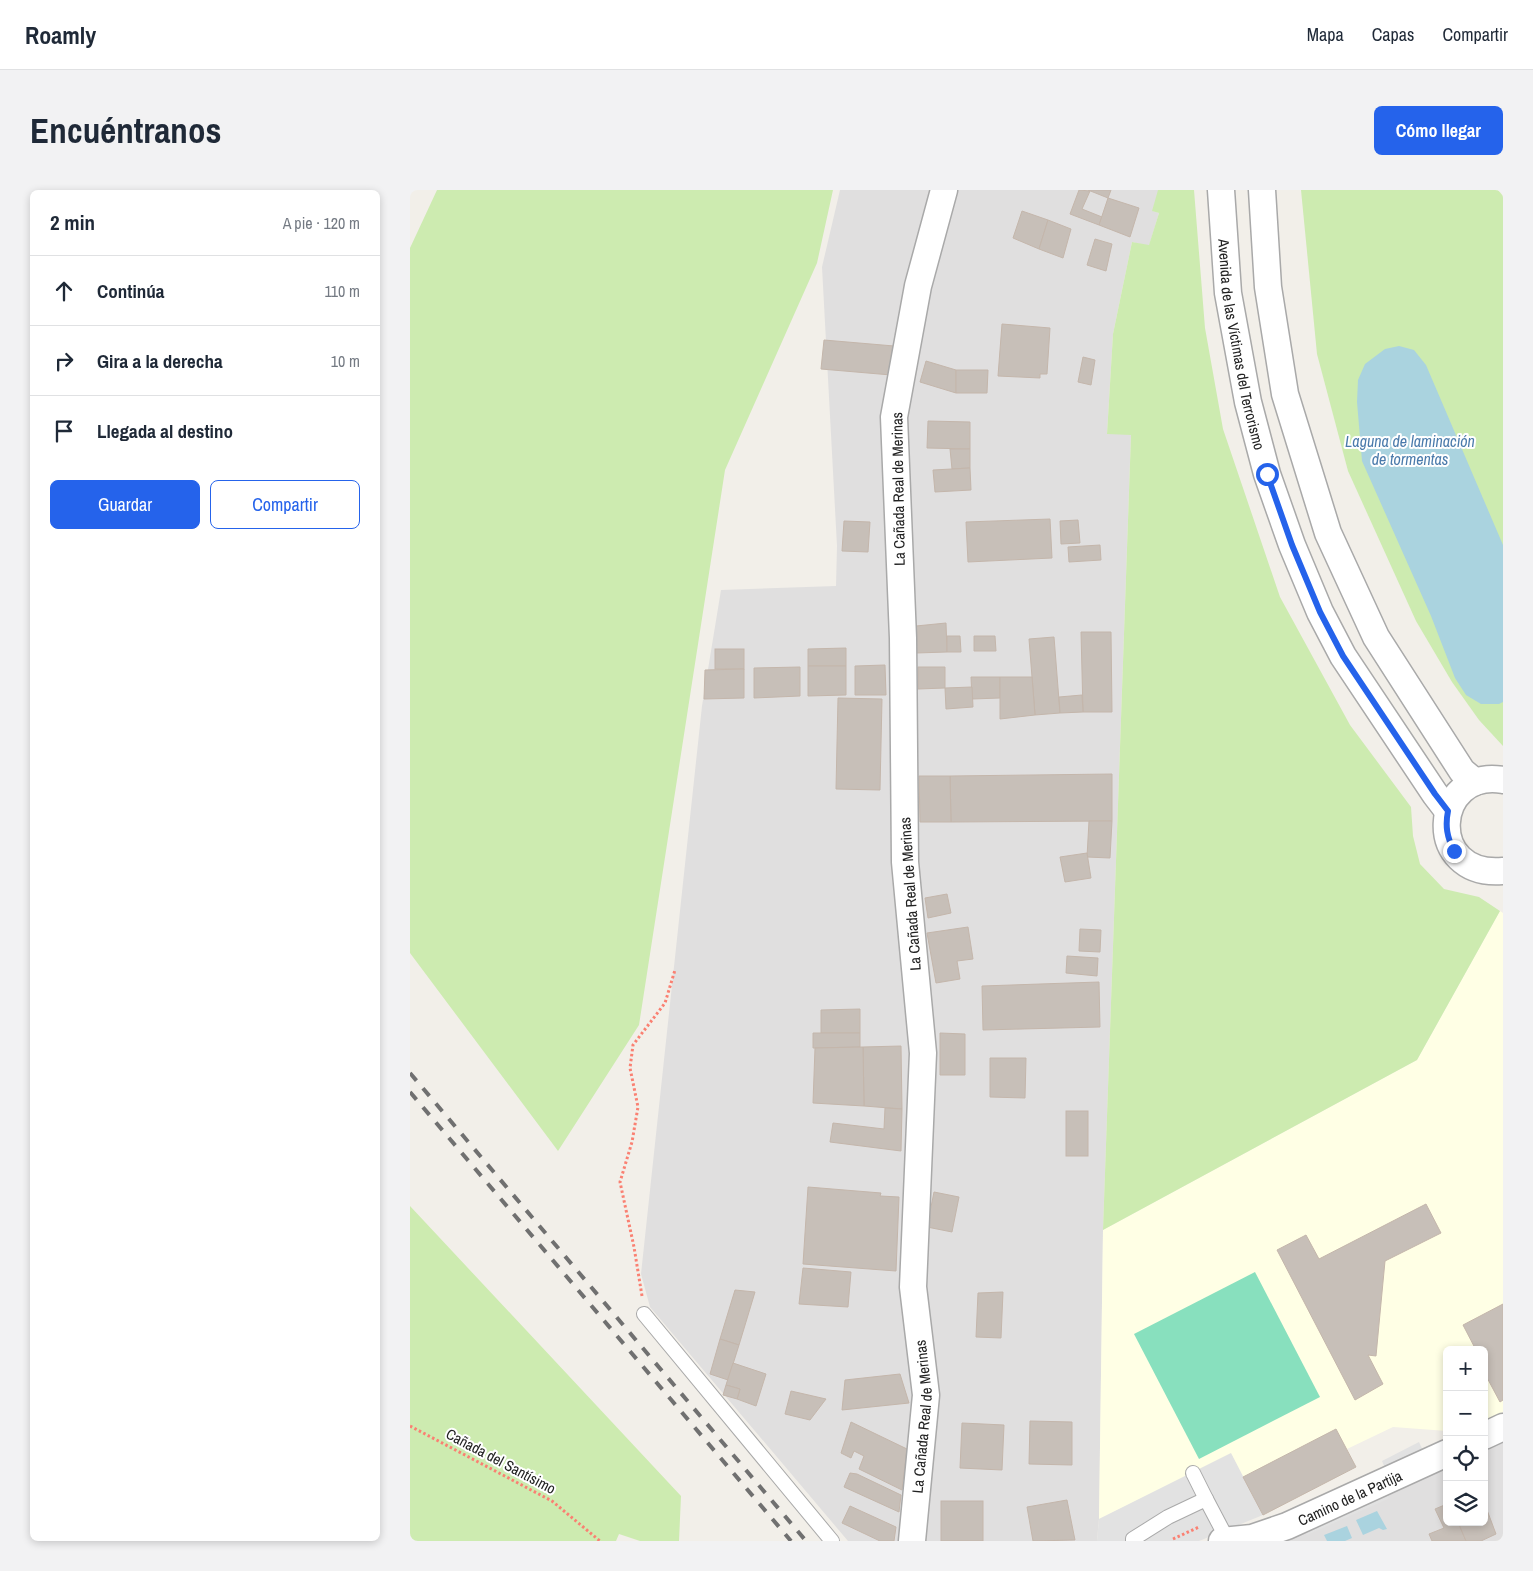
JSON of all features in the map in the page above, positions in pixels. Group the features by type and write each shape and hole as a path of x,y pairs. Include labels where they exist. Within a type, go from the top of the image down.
{"street":[{"name":"La Cañada Real de Merinas","path":"912,1541 926,1395 912,1287 923,1053 905,862 903,638 894,417 918,286 944,190"},
{"name":"Avenida de las Víctimas del Terrorismo","path":"1221,190 1228,292 1248,402 1267,474 1286,527 1320,612 1343,656 1448,811"},
{"path":"1262,190 1268,287 1285,394 1328,533 1376,637 1462,771 1475,782"},
{"path":"1503,780 1488,779 1475,782 1463,789 1454,798 1448,811 1446,824 1448,839 1454,851 1463,862 1475,869 1489,873 1503,871"},
{"path":"1488,1434 1503,1427"},
{"name":"Camino de la Partija","path":"1218,1534 1252,1538 1287,1526 1443,1455"}],"lane":[{"path":"644,1314 832,1541"},
{"path":"1193,1473 1206,1499 1218,1534"},
{"path":"1133,1541 1133,1539 1168,1517 1206,1499"}],"path":[{"path":"644,1314 634,1247 620,1182 632,1142 638,1107 630,1068 633,1045 665,1003 676,970"},
{"name":"Cañada del Santísimo","path":"410,1426 552,1501 600,1541"},
{"path":"1167,1541 1218,1534"}],"shaded area":[{"path":"840,190 1159,190 1153,211 1159,213 1149,246 1132,242 1113,334 1107,433 1131,434 1103,1230 1099,1519 1097,1541 848,1541 650,1307 641,1274 702,706 721,590 836,586 837,546 822,267"},
{"path":"1500,911 1503,913 1503,1412 1488,1419 1488,1346 1443,1346 1443,1431 1393,1427 1347,1449 1356,1467 1263,1515 1231,1454 1099,1519 1103,1230 1417,1060"},
{"path":"1503,1438 1503,1541 1269,1541 1443,1465 1443,1526 1488,1526 1488,1444"},
{"path":"1419,1442 1426,1457 1388,1475 1382,1461"},
{"path":"1231,1453 1263,1515 1199,1541 1097,1541 1099,1519"},
{"path":"1382,1492 1390,1498 1307,1535 1303,1527"}],"green space":[{"path":"437,190 833,190 817,263 725,470 639,1025 558,1151 410,953 410,248"},
{"path":"1158,190 1194,190 1205,328 1223,429 1280,597 1350,725 1411,807 1413,836 1420,864 1444,889 1479,897 1500,911 1417,1060 1103,1230 1131,435 1107,434 1113,334 1132,242 1149,245 1159,213 1152,211"},
{"path":"1301,190 1498,190 1503,196 1503,746 1479,720 1452,682 1416,621 1348,471 1317,354"},
{"path":"410,1206 681,1496 679,1541 640,1541 619,1534 616,1541 410,1541"},
{"path":"1255,1272 1320,1397 1199,1459 1134,1334"}],"water":[{"name":"Laguna de laminación de tormentas","path":"1399,346 1414,350 1426,365 1503,545 1503,702 1499,704 1481,704 1466,695 1455,678 1431,616 1362,461 1357,402 1358,380 1365,364 1385,349"},
{"path":"1377,1511 1387,1529 1379,1528 1363,1535 1356,1520"},
{"path":"1347,1526 1352,1538 1345,1541 1327,1541 1324,1535"}],"building":[{"path":"1079,190 1090,191 1082,209 1102,217 1099,225 1070,214"},
{"path":"1088,190 1111,190 1108,198"},
{"path":"1108,198 1139,208 1130,237 1099,225"},
{"path":"1022,211 1048,220 1039,249 1013,238"},
{"path":"1048,220 1071,229 1063,258 1039,249"},
{"path":"1095,239 1112,244 1106,271 1087,265"},
{"path":"1002,324 1050,328 1047,374 1040,374 1040,378 998,376"},
{"path":"824,340 894,346 891,375 821,369"},
{"path":"1083,357 1095,360 1091,385 1078,382"},
{"path":"926,361 956,370 956,393 920,382"},
{"path":"956,370 988,370 987,393 956,393"},
{"path":"928,421 970,422 970,449 927,448"},
{"path":"950,449 970,449 970,468 952,469"},
{"path":"970,468 971,490 935,492 933,470"},
{"path":"1050,519 1052,558 968,562 966,522"},
{"path":"1078,520 1080,543 1061,544 1060,521"},
{"path":"844,521 870,522 868,552 842,551"},
{"path":"1100,545 1101,560 1069,562 1068,547"},
{"path":"946,623 947,652 916,653 916,626"},
{"path":"1081,632 1111,632 1112,712 1083,712"},
{"path":"947,636 960,636 961,652 947,652"},
{"path":"974,636 995,636 996,651 974,651"},
{"path":"1054,637 1060,713 1035,715 1029,639"},
{"path":"846,648 846,666 808,666 808,649"},
{"path":"715,649 744,649 744,669 715,669"},
{"path":"885,665 886,695 855,695 855,666"},
{"path":"808,666 846,666 846,695 808,696"},
{"path":"800,667 800,696 754,698 754,668"},
{"path":"918,667 945,667 945,688 918,689"},
{"path":"744,669 744,698 704,699 705,670"},
{"path":"971,677 1000,677 1000,698 972,699"},
{"path":"1000,677 1032,677 1035,715 1000,719"},
{"path":"972,687 973,707 946,709 945,688"},
{"path":"1082,695 1083,712 1060,713 1059,697"},
{"path":"838,698 882,699 880,790 836,789"},
{"path":"1112,774 1112,821 951,822 950,776"},
{"path":"919,776 950,776 951,822 920,822"},
{"path":"1089,821 1112,821 1110,858 1087,857"},
{"path":"1087,853 1091,878 1065,882 1060,857"},
{"path":"947,894 951,913 928,918 925,898"},
{"path":"968,927 973,959 957,961 960,979 936,983 927,933"},
{"path":"1080,929 1101,930 1100,952 1079,951"},
{"path":"1067,956 1098,958 1097,976 1066,973"},
{"path":"1099,982 1100,1027 983,1030 982,986"},
{"path":"860,1009 860,1033 821,1033 821,1010"},
{"path":"813,1033 860,1033 860,1047 813,1048"},
{"path":"940,1033 965,1034 965,1075 940,1075"},
{"path":"901,1046 902,1109 864,1106 863,1047"},
{"path":"863,1047 864,1106 813,1103 815,1048"},
{"path":"990,1058 1026,1058 1025,1098 990,1097"},
{"path":"885,1108 902,1109 901,1151 830,1142 833,1123 884,1129"},
{"path":"1066,1111 1088,1111 1088,1156 1066,1156"},
{"path":"808,1187 881,1193 880,1196 899,1197 896,1271 803,1264"},
{"path":"934,1192 959,1197 952,1232 927,1227"},
{"path":"1426,1204 1441,1233 1385,1261 1376,1356 1368,1355 1383,1384 1355,1400 1277,1250 1306,1235 1319,1259"},
{"path":"803,1268 851,1272 848,1307 799,1304"},
{"path":"735,1290 755,1292 739,1345 720,1339"},
{"path":"1003,1292 1001,1338 976,1337 978,1293"},
{"path":"1503,1304 1503,1400 1500,1402 1488,1380 1488,1346 1474,1346 1463,1325"},
{"path":"720,1339 739,1345 728,1380 710,1374"},
{"path":"733,1363 766,1374 756,1406 737,1399 740,1389 726,1385"},
{"path":"900,1374 909,1403 842,1410 845,1380"},
{"path":"726,1385 740,1389 737,1399 723,1395"},
{"path":"791,1391 826,1399 810,1420 785,1414"},
{"path":"1030,1421 1072,1422 1072,1465 1029,1464"},
{"path":"851,1422 907,1449 902,1490 859,1469 864,1456 854,1451 851,1458 841,1453"},
{"path":"962,1423 1004,1425 1002,1470 960,1468"},
{"path":"1336,1429 1356,1467 1263,1515 1243,1477"},
{"path":"850,1473 857,1474 901,1495 899,1512 844,1487"},
{"path":"1067,1500 1075,1540 1033,1541 1027,1507"},
{"path":"941,1501 983,1501 983,1541 941,1541"},
{"path":"850,1506 896,1527 894,1541 880,1541 842,1523"},
{"path":"1443,1506 1443,1526 1435,1509"},
{"path":"1488,1513 1496,1534 1481,1541 1466,1541 1460,1526 1488,1526"},
{"path":"1443,1526 1460,1526 1466,1541 1432,1541 1429,1534 1444,1528"}],"railway":[{"path":"410,1073 806,1541"},
{"path":"410,1092 791,1541"}],"route":[{"path":"1267,474 1292,545 1320,612 1362,687 1448,811 1446,824 1448,839 1454,851"}]}
